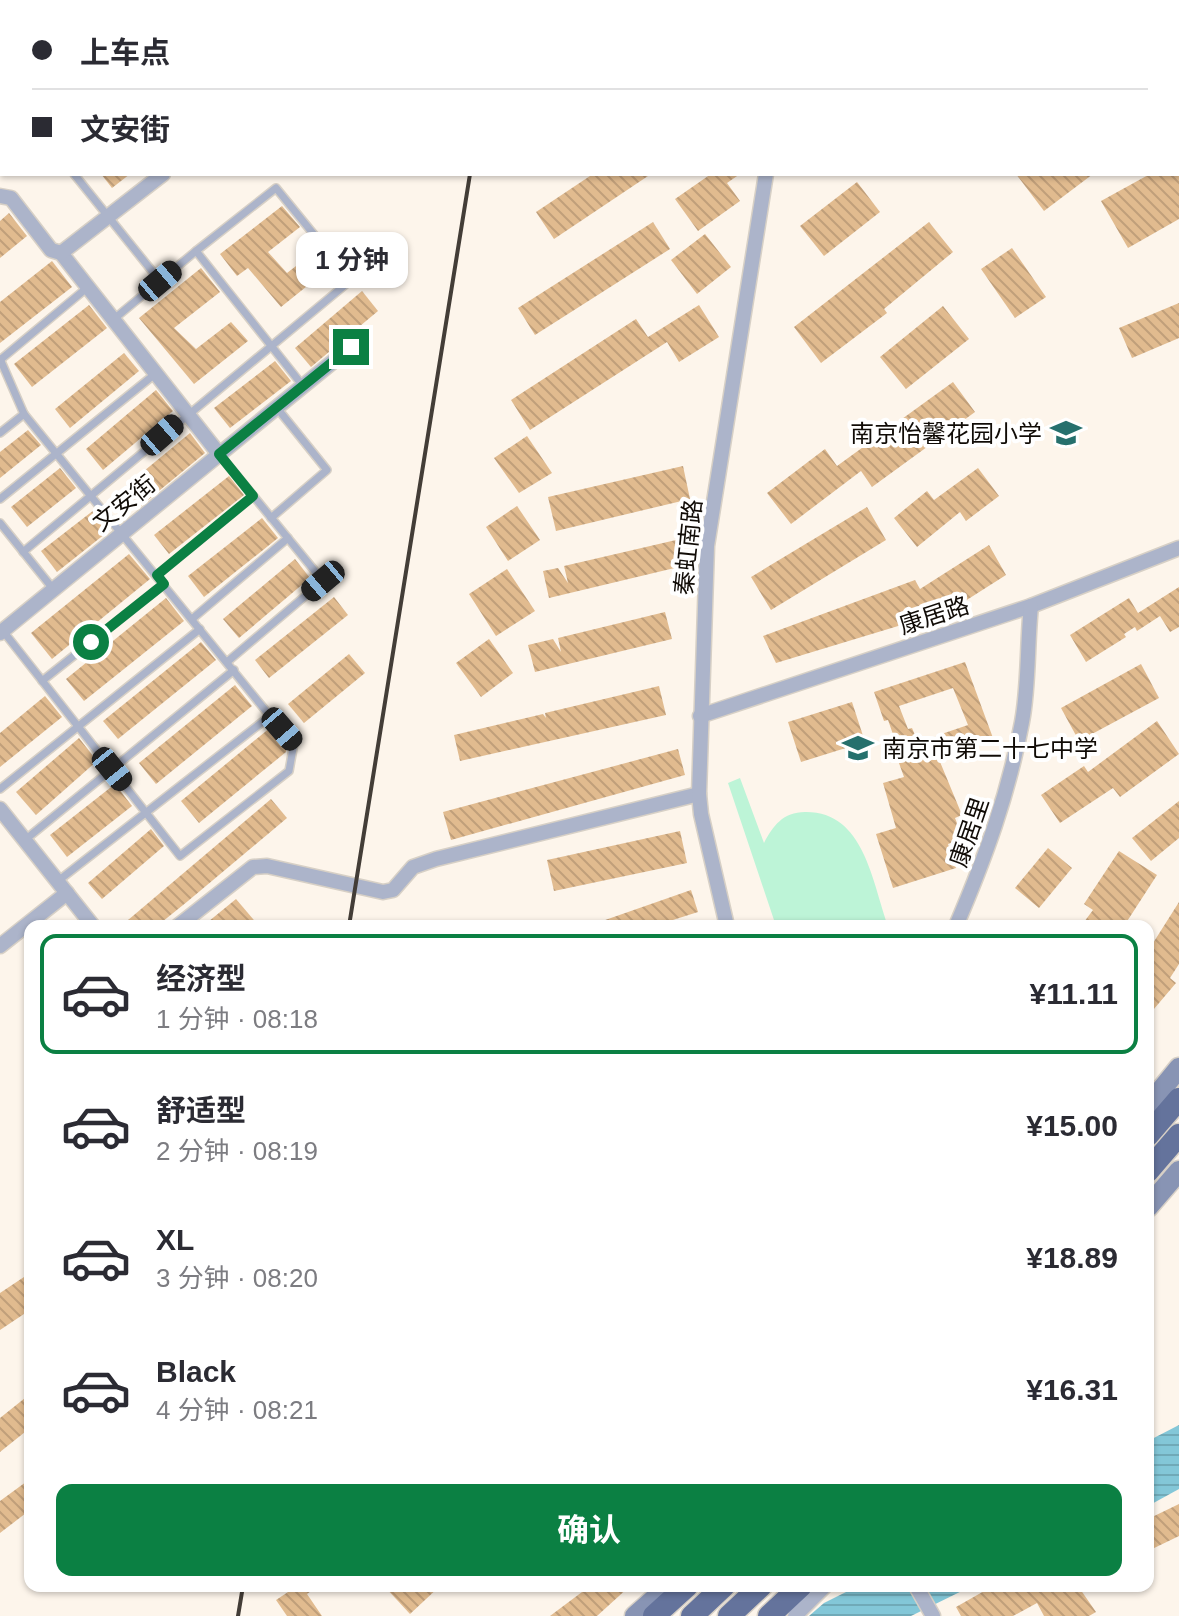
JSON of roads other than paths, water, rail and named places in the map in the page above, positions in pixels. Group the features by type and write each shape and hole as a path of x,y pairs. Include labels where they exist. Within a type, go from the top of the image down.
{"highway":[{"path":"1154,1128 1179,1099"},
{"path":"1154,1164 1179,1135"},
{"path":"654,1616 680,1592"},
{"path":"692,1616 718,1592"},
{"path":"729,1616 755,1592"},
{"path":"769,1616 790,1592"}],"main road":[{"path":"1154,1099 1179,1068"},
{"path":"1154,1200 1179,1171"},
{"path":"635,1616 662,1592"},
{"path":"754,1616 788,1592"}],"street":[{"path":"61,253 160,176"},
{"name":"秦虹南路","path":"726,920 699,794 707,546 766,176"},
{"path":"1,197 11,198 51,250 61,253 219,454"},
{"name":"文安街","path":"1,632 351,347"},
{"name":"康居路","path":"700,716 1031,606 1179,548"},
{"name":"康居里","path":"959,920 993,840 1010,777 1022,718 1031,606"},
{"path":"186,920 253,867 267,866 383,892 393,890 413,867 436,859 699,794"},
{"path":"0,809 88,920"},
{"path":"28,920 63,887"},
{"path":"0,946 24,924"},
{"path":"795,1616 819,1592"},
{"path":"920,1592 932,1613"}],"lane":[{"path":"76,176 160,281"},
{"path":"23,552 351,280 276,188 113,320"},
{"path":"196,251 303,386"},
{"path":"1,632 180,856 289,771 294,743 24,414 0,359 88,287"},
{"path":"0,499 155,374"},
{"path":"271,518 327,470 276,407"},
{"path":"0,433 24,414"},
{"path":"219,454 323,581 227,662"},
{"path":"157,575 253,496"},
{"path":"0,523 54,590"},
{"path":"192,619 288,538"},
{"path":"42,681 164,584"},
{"path":"0,789 200,629"},
{"path":"31,835 234,670"},
{"path":"63,887 146,813 270,716"}],"water":[{"path":"1179,1425 1179,1489 1154,1503 1154,1438"},
{"path":"846,1592 960,1592 911,1616 809,1616 824,1603"}],"railway":[{"path":"350,920 470,176"},
{"path":"238,1616 242,1592"}],"place":[{"name":"南京怡馨花园小学","path":"1066,433"},
{"name":"南京市第二十七中学","path":"858,748"}]}
